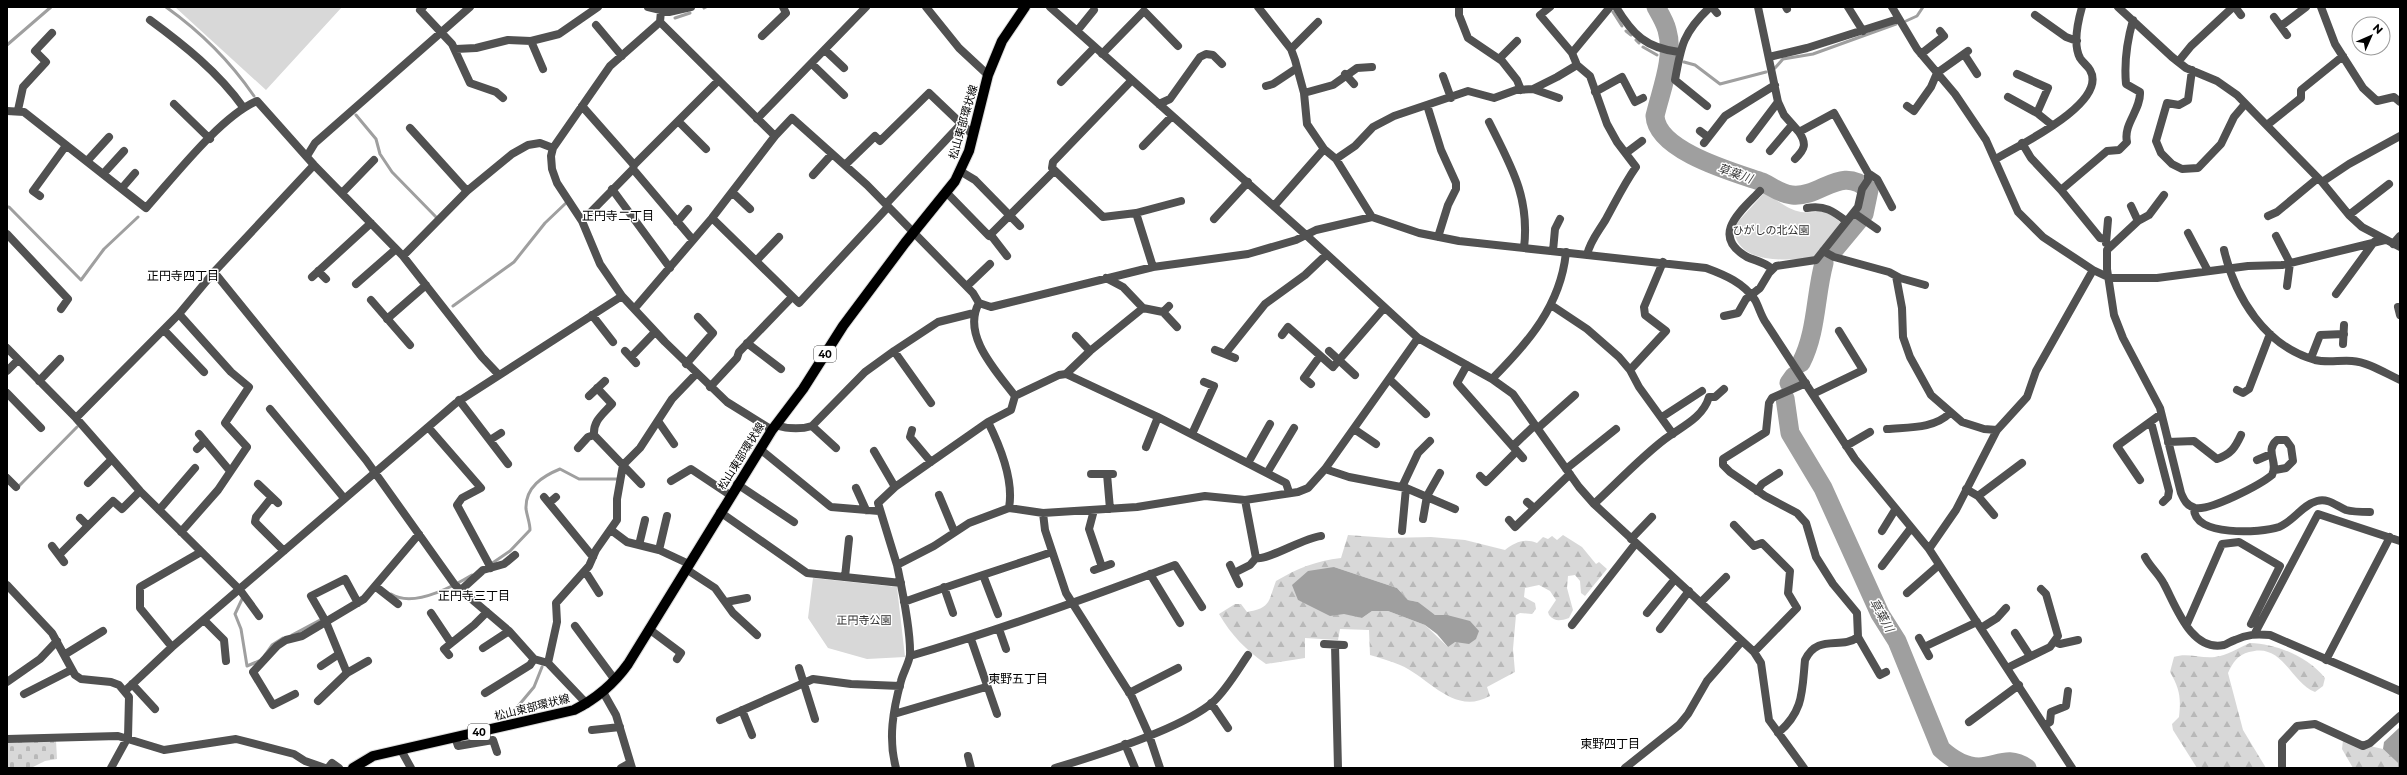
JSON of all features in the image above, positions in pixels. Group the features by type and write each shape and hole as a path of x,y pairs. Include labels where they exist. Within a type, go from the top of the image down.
{"main road":[{"name":"松山東部環状線","path":"353,768 373,756 574,710 587,704 603,692 615,680 649,629 730,495 774,427 803,389 843,326 914,232 947,193 960,171 973,135 988,75 1002,41 1025,7"}],"street":[{"path":"423,7 420,10 442,32 456,49 470,83 496,92 503,98"},
{"path":"307,156 315,142 470,7"},
{"path":"456,49 476,48 508,40 530,41 559,34 598,7"},
{"path":"648,7 661,12 678,11 691,7"},
{"path":"762,36 786,12 783,7"},
{"path":"757,119 866,7"},
{"path":"926,7 959,48 988,75"},
{"path":"1050,7 1306,234 1326,255 1418,338 1492,379 1513,394 1568,471 1594,504 1754,652 1761,663 1769,720 1804,768"},
{"path":"1258,7 1291,49 1304,93 1307,124 1324,149 1336,159 1372,216"},
{"path":"1459,7 1459,16 1468,38 1499,58 1510,70 1521,90"},
{"path":"1550,7 1540,15 1572,53 1577,65 1590,76 1594,92 1607,124 1636,167 1616,198 1607,218 1589,246 1587,254"},
{"path":"1572,53 1610,7"},
{"path":"1616,7 1635,33 1645,42 1663,50 1676,52"},
{"path":"1766,7 1759,10 1778,102 1792,125 1805,141 1804,150 1795,159"},
{"path":"1848,7 1863,31"},
{"path":"1892,7 1921,54 1955,94 1986,140 1996,159 2018,212 2043,237 2093,270 2110,278 2157,278 2208,270 2290,263 2384,240"},
{"path":"1996,159 2072,112 2086,98 2090,88 2090,70 2081,59 2077,41 2082,7"},
{"path":"2118,7 2178,62 2217,81 2245,104 2320,180 2350,216 2362,227 2384,240 2397,245 2400,236"},
{"path":"2178,62 2191,46 2234,7 2241,15"},
{"path":"2281,26 2306,7"},
{"path":"2321,7 2335,44 2373,99 2381,101 2394,97 2400,102"},
{"path":"1706,106 1674,80 1676,52 1694,23 1713,9"},
{"path":"1077,31 1094,10"},
{"path":"1102,54 1144,11 1178,46"},
{"path":"661,12 660,22 602,76 553,148 551,156 557,183 582,221 600,264 622,296 696,374 727,402 774,427 803,429 812,426 865,372 894,350 938,322 974,313"},
{"path":"2035,15 2066,37 2077,41"},
{"path":"2274,17 2287,35"},
{"path":"1769,57 1863,31 1898,18"},
{"path":"150,20 202,61 225,84 243,107"},
{"path":"2061,190 2107,151 2119,150 2127,142 2125,134 2140,101 2140,92 2126,84 2125,77 2127,43 2133,20"},
{"path":"660,22 775,136"},
{"path":"1291,49 1318,22"},
{"path":"596,25 622,56"},
{"path":"1921,54 1944,36 1940,31"},
{"path":"18,110 23,87 46,62 35,51 52,33"},
{"path":"530,41 543,69"},
{"path":"1499,58 1517,41"},
{"path":"1061,82 1095,47"},
{"path":"825,50 844,68"},
{"path":"1907,106 1914,111 1931,87 1937,73 1966,52 1977,74"},
{"path":"1159,104 1170,99 1200,57 1206,54 1213,55 1222,64"},
{"path":"2267,125 2301,98 2301,90 2343,56"},
{"path":"812,64 844,95"},
{"path":"1336,159 1381,122 1468,91 1494,98 1521,90 1533,89 1557,78 1577,65"},
{"path":"1304,93 1333,85 1345,74 1357,68 1372,67"},
{"path":"1266,86 1273,84 1297,68"},
{"path":"2192,70 2188,100 2179,105 2167,103 2156,141 2161,153 2172,164 2182,169 2198,168 2221,144 2234,117 2245,104"},
{"path":"1345,74 1354,84"},
{"path":"2017,74 2048,88 2037,113"},
{"path":"1443,76 1451,98"},
{"path":"1594,92 1622,77 1635,102 1642,98"},
{"path":"1132,80 1053,162 1054,171 1103,217 1136,213 1181,201"},
{"path":"582,221 718,81"},
{"path":"1700,131 1706,140 1717,125 1735,108 1775,85"},
{"path":"1533,89 1558,98"},
{"path":"845,165 875,136 880,141 929,93 973,135"},
{"path":"2008,97 2037,113 2052,125"},
{"path":"7,111 18,110 47,129 66,147 88,160 146,208 210,139 243,107 257,101 314,165 403,256 482,357 500,375"},
{"path":"1729,101 1735,108"},
{"path":"1750,138 1778,102"},
{"path":"174,104 210,139"},
{"path":"1427,105 1441,150 1456,183 1456,189 1448,205 1438,237"},
{"path":"582,106 693,240"},
{"path":"1799,132 1834,113 1868,176 1877,179 1892,207"},
{"path":"1143,146 1172,116"},
{"path":"635,308 712,218 775,136 792,118 887,205 967,286 979,303 991,306 1153,267 1248,254 1296,240 1316,230 1372,216 1438,237 1706,268 1732,279 1751,295 1766,323 1846,446 1895,510 1929,549 2072,768"},
{"path":"678,121 706,149"},
{"path":"1489,122 1515,174 1526,212 1524,248"},
{"path":"712,218 799,303 961,124"},
{"path":"1770,151 1792,125"},
{"path":"410,128 467,191"},
{"path":"2268,216 2276,212 2320,180 2400,136"},
{"path":"88,160 109,137"},
{"path":"1626,153 1642,141"},
{"path":"403,256 467,191 512,154 528,145 540,143 553,148"},
{"path":"2022,143 2031,158 2061,190 2100,238 2106,239"},
{"path":"40,196 33,191 66,147"},
{"path":"1274,206 1324,149"},
{"path":"104,173 124,151"},
{"path":"813,175 832,154"},
{"path":"342,193 374,160"},
{"path":"76,418 164,330 214,272 314,165"},
{"path":"960,171 975,180 1020,226"},
{"path":"947,193 988,236 1054,171"},
{"path":"122,188 135,173"},
{"path":"1858,216 1862,189 1868,176"},
{"path":"1214,219 1248,182"},
{"path":"2350,216 2389,184"},
{"path":"612,189 670,268"},
{"path":"1760,191 1733,219 1729,226 1730,235 1733,243 1746,256 1762,262 1772,269"},
{"path":"732,192 750,208"},
{"path":"2107,250 2138,221 2149,215 2164,195"},
{"path":"1807,208 1821,206 1846,221"},
{"path":"2131,206 2138,221"},
{"path":"677,222 688,209"},
{"path":"1136,213 1153,267"},
{"path":"1724,316 1738,313 1746,299 1760,288 1772,269 1784,263 1816,260 1846,221 1858,216"},
{"path":"1858,216 1877,229"},
{"path":"1553,251 1555,229 1560,219"},
{"path":"2108,220 2106,239 2107,269 2110,278 2110,296 2116,320 2161,414 2178,486 2184,499 2194,508 2205,508 2217,504 2268,478 2275,470 2286,468 2293,461 2289,443 2282,439 2277,440 2273,444 2272,454 2275,470"},
{"path":"312,277 371,223"},
{"path":"2188,233 2208,270"},
{"path":"7,234 68,299 61,309"},
{"path":"990,234 1007,256"},
{"path":"2276,236 2290,263 2287,286"},
{"path":"756,261 779,237"},
{"path":"2336,294 2374,242"},
{"path":"356,284 396,249"},
{"path":"2224,250 2228,269 2238,294 2270,334 2311,358 2332,362 2352,361 2363,363 2399,378"},
{"path":"1823,251 1834,257 1889,272 1896,276 1925,285"},
{"path":"1492,379 1531,337 1551,305 1565,270 1566,252"},
{"path":"1224,354 1265,304 1305,276 1326,255"},
{"path":"1630,370 1666,331 1645,315 1644,307 1663,262"},
{"path":"967,286 990,264"},
{"path":"1929,549 1956,510 1997,430 2028,397 2036,370 2093,270"},
{"path":"318,271 326,278"},
{"path":"214,272 331,414 461,590 509,631 534,660 548,663 587,704"},
{"path":"1896,276 1902,308 1903,338 1910,356 1931,395 1950,413 1972,427 1997,430"},
{"path":"1106,278 1124,287 1143,308"},
{"path":"387,319 426,285"},
{"path":"125,691 172,647 459,400 622,296"},
{"path":"710,387 748,343 792,296"},
{"path":"371,300 410,344"},
{"path":"979,303 974,313 979,345 984,356 1015,396"},
{"path":"1551,305 1587,329 1619,357 1630,370 1639,387 1673,434"},
{"path":"2398,307 2400,315"},
{"path":"1066,374 1067,370 1143,308 1166,309 1177,327"},
{"path":"1282,335 1288,327 1333,367 1384,308"},
{"path":"179,314 231,372 249,387 225,423 246,448 218,490 181,532"},
{"path":"592,315 613,342"},
{"path":"686,364 713,333 698,317"},
{"path":"708,328 715,321"},
{"path":"2343,344 2344,325"},
{"path":"164,330 204,372"},
{"path":"1813,394 1863,370 1839,331"},
{"path":"630,357 655,332"},
{"path":"2237,390 2243,393 2249,389 2270,334"},
{"path":"2311,358 2320,335 2344,334"},
{"path":"1076,336 1090,351"},
{"path":"897,565 934,546 954,531 969,523 1009,508 1043,513 1110,509 1205,496 1245,500 1289,492 1298,492 1308,488 1325,469 1418,338"},
{"path":"748,343 781,370"},
{"path":"7,348 76,418 140,491 240,590 258,616"},
{"path":"894,350 931,403"},
{"path":"1215,350 1235,358"},
{"path":"1329,351 1355,375"},
{"path":"1311,384 1304,378 1320,356"},
{"path":"39,381 60,359"},
{"path":"7,371 18,360"},
{"path":"1467,365 1457,383 1523,458"},
{"path":"548,663 556,622 556,603 585,571 612,530 618,515 617,500 623,465 640,448 672,399 696,374"},
{"path":"896,768 891,739 894,714 900,686 910,656 901,583 886,526 879,511 878,503 881,498 895,487 988,422 1011,410 1015,396 1060,375 1066,374 1158,417 1286,483 1289,492"},
{"path":"1388,379 1426,414"},
{"path":"589,396 605,381"},
{"path":"1192,434 1214,386 1204,382"},
{"path":"1806,383 1772,398 1769,403 1766,432 1723,459 1723,465 1730,472 1757,491 1797,513 1806,523 1816,557 1833,584 1857,613 1858,637 1880,675 1886,672"},
{"path":"597,388 612,404 596,422 594,426 594,436 641,484"},
{"path":"1594,504 1673,434 1693,420 1703,410 1709,397 1715,397 1724,389"},
{"path":"1662,417 1702,391"},
{"path":"7,393 41,428"},
{"path":"1480,476 1486,482 1537,427 1575,395"},
{"path":"459,400 508,464"},
{"path":"270,409 344,498"},
{"path":"1887,429 1940,422 1950,413"},
{"path":"2140,480 2117,446 2161,414"},
{"path":"1146,447 1158,417"},
{"path":"658,420 674,444"},
{"path":"988,422 1001,450 1010,499 1009,508"},
{"path":"2151,422 2169,492 2168,497 2163,502"},
{"path":"1248,463 1270,424"},
{"path":"812,426 836,448"},
{"path":"428,427 481,488 462,498 457,505 491,568"},
{"path":"1267,473 1294,428"},
{"path":"1354,429 1376,444"},
{"path":"1509,520 1515,527 1568,471 1616,429"},
{"path":"912,430 910,437 931,462"},
{"path":"1846,446 1870,432"},
{"path":"490,440 501,433"},
{"path":"199,434 230,471"},
{"path":"2168,442 2194,441 2217,459 2228,455 2235,448 2241,435"},
{"path":"578,448 588,437 594,436"},
{"path":"197,449 205,441"},
{"path":"1402,531 1404,488 1418,453 1430,441"},
{"path":"760,449 796,477 825,504 831,507 879,511"},
{"path":"874,451 895,487"},
{"path":"2257,460 2272,454"},
{"path":"88,483 112,459"},
{"path":"1978,496 2022,463"},
{"path":"159,510 195,468"},
{"path":"671,481 691,469 730,495"},
{"path":"1325,469 1349,477 1404,488 1427,496 1455,509"},
{"path":"1423,519 1427,496 1440,472"},
{"path":"1757,491 1762,484 1779,473"},
{"path":"1091,474 1110,474 1110,509"},
{"path":"7,478 16,487"},
{"path":"258,484 278,503"},
{"path":"737,484 794,522"},
{"path":"856,488 866,510"},
{"path":"1966,489 1978,496 1994,515"},
{"path":"59,555 113,501 122,509 140,491"},
{"path":"939,495 954,531"},
{"path":"272,497 256,517 255,522 284,551"},
{"path":"556,497 546,500 593,557"},
{"path":"1245,500 1256,558"},
{"path":"2194,508 2193,514 2197,520 2217,530 2271,529 2291,520 2308,505 2318,501 2327,501 2346,510 2370,512"},
{"path":"1527,502 1534,508"},
{"path":"1094,510 1088,529 1098,568 1110,564"},
{"path":"1882,531 1895,510"},
{"path":"720,512 807,574 901,583"},
{"path":"1043,513 1045,530 1062,583 1072,602 1101,644 1129,693 1149,735 1160,768"},
{"path":"2255,633 2318,514 2400,541"},
{"path":"659,550 667,516"},
{"path":"1572,625 1652,517"},
{"path":"80,518 88,526"},
{"path":"639,545 645,520"},
{"path":"1734,525 1754,546 1762,543 1790,571 1788,593 1797,608 1754,652"},
{"path":"1882,566 1910,528"},
{"path":"612,530 627,542 659,550 687,566 715,588 733,613 757,635"},
{"path":"295,694 273,705 253,672 276,646 302,636 358,603 375,586 419,534"},
{"path":"1234,573 1244,569 1256,558 1266,558 1304,540 1321,536"},
{"path":"2326,660 2390,537"},
{"path":"845,577 849,539"},
{"path":"2187,624 2222,544 2238,542 2280,566 2251,624"},
{"path":"52,546 64,562"},
{"path":"172,647 140,608 140,587 201,552"},
{"path":"904,602 944,587 1052,552"},
{"path":"461,590 483,570 508,562 515,555"},
{"path":"2145,557 2151,569 2163,582 2192,633 2202,642 2213,645 2224,645 2255,633 2270,635 2326,660 2400,690"},
{"path":"910,656 971,639 1175,565 1202,607"},
{"path":"1230,565 1239,584"},
{"path":"1907,592 1940,565"},
{"path":"585,571 599,592"},
{"path":"1150,574 1180,623"},
{"path":"983,575 998,614"},
{"path":"1701,602 1726,577"},
{"path":"346,673 326,622 311,596 345,579 358,603"},
{"path":"1647,613 1675,579"},
{"path":"7,585 41,620 57,641 71,670 81,679 111,682 125,691 129,698 128,737 111,768"},
{"path":"375,586 398,604"},
{"path":"944,587 953,613"},
{"path":"2007,668 2055,642 2058,636 2057,628 2046,594 2041,589"},
{"path":"1660,628 1689,592"},
{"path":"726,602 747,598"},
{"path":"1924,647 1997,618 2006,608"},
{"path":"449,655 444,649 487,612"},
{"path":"431,613 451,643"},
{"path":"204,620 224,640 226,661"},
{"path":"575,626 615,680"},
{"path":"649,629 681,653 677,659"},
{"path":"999,629 1006,649"},
{"path":"64,655 103,631"},
{"path":"483,648 509,631"},
{"path":"2015,634 2030,656"},
{"path":"1778,734 1786,726 1802,700 1805,660 1810,652 1826,643 1850,641 1858,637"},
{"path":"1920,638 1929,656"},
{"path":"971,639 996,714"},
{"path":"2055,642 2060,644 2078,640"},
{"path":"8,680 40,659 57,641"},
{"path":"1625,767 1669,735 1679,725 1688,714 1707,680 1742,641"},
{"path":"1324,644 1344,645"},
{"path":"1335,645 1338,768"},
{"path":"321,666 339,654"},
{"path":"1055,768 1074,765 1149,735 1211,704 1222,692 1248,655"},
{"path":"485,693 530,665 534,660"},
{"path":"318,700 346,673 368,662"},
{"path":"799,668 815,719"},
{"path":"1129,693 1178,668"},
{"path":"24,694 71,670"},
{"path":"720,720 813,679 851,684 900,686"},
{"path":"132,684 154,709"},
{"path":"1969,722 2019,685"},
{"path":"894,714 986,687"},
{"path":"2045,725 2050,722 2051,712 2066,706 2068,691"},
{"path":"603,692 611,703 620,726 631,766 621,768"},
{"path":"1211,704 1228,728"},
{"path":"742,710 752,735"},
{"path":"2282,768 2282,742 2297,726 2315,724 2363,746 2370,743 2400,716"},
{"path":"592,730 620,726"},
{"path":"7,739 74,736 128,737 149,747 164,750 236,740 294,754 305,761 326,768 332,763 338,768"},
{"path":"456,737 458,746 493,740 497,752"},
{"path":"1126,744 1135,768"},
{"path":"401,750 411,768"},
{"path":"968,756 971,768"}],"green space":[{"path":"175,7 342,7 266,90"},
{"name":"ひがしの北公園","path":"1765,192 1791,209 1801,212 1825,212 1841,223 1814,258 1764,258 1752,254 1743,248 1736,239 1734,226"},
{"path":"1348,535 1389,538 1431,537 1465,540 1505,550 1520,542 1528,541 1537,543 1543,537 1548,539 1552,536 1557,540 1563,535 1582,547 1596,564 1599,562 1607,569 1585,596 1581,593 1580,581 1575,575 1568,576 1567,588 1573,610 1569,618 1563,620 1556,620 1549,615 1548,612 1556,600 1550,591 1539,585 1525,588 1524,597 1535,603 1536,609 1532,614 1520,613 1516,615 1513,649 1515,672 1487,687 1490,696 1477,701 1465,701 1443,693 1400,665 1370,655 1369,630 1340,629 1338,640 1305,638 1305,658 1266,664 1240,642 1219,614 1235,604 1241,604 1247,612 1261,608 1268,603 1276,581 1307,566 1323,561 1341,558","holes":["1334,567 1397,588 1408,600 1418,602 1425,610 1435,615 1447,615 1448,647 1425,625 1388,611 1372,611 1362,618 1298,600"]},
{"name":"正円寺公園","path":"813,578 897,587 905,657 867,659 828,648 808,618"},
{"path":"2250,643 2282,649 2301,658 2325,678 2323,686 2315,692 2306,687 2285,664 2270,653 2261,650 2242,655 2234,662 2228,673 2243,730 2266,768 2197,768 2173,730 2172,724 2179,717 2180,704 2178,689 2170,672 2174,657 2184,655 2210,657 2219,656"},
{"path":"56,740 57,759 45,761 31,768 7,768 7,742"},
{"path":"2343,740 2383,749 2398,763 2398,768 2353,768 2342,749"}],"shaded area":[{"path":"1334,567 1397,588 1408,600 1418,602 1435,615 1447,615 1470,621 1479,631 1476,639 1469,644 1455,642 1448,647 1437,634 1425,625 1388,611 1372,611 1362,618 1344,614 1330,616 1298,600 1292,585 1308,571"},
{"path":"2400,727 2400,768 2398,768 2398,763 2383,749 2384,742"}],"waterway":[{"path":"7,45 51,7"},
{"path":"166,7 203,37 225,59 254,96"},
{"name":"草葉川","path":"1656,7 1666,27 1669,40 1666,73 1655,116 1659,128 1668,140 1682,150 1716,166 1762,182 1784,193 1803,195 1840,181 1849,180 1859,183 1869,190 1864,214 1834,250"},
{"path":"1906,21 1917,16 1923,7"},
{"path":"1613,12 1622,26"},
{"path":"675,18 690,13"},
{"path":"1775,68 1783,59 1813,54 1896,24"},
{"path":"1626,31 1631,35"},
{"path":"1636,40 1639,43"},
{"path":"1643,47 1657,55"},
{"name":"草葉川","path":"1664,58 1673,61"},
{"path":"1684,62 1695,65 1720,84 1766,72"},
{"path":"356,115 376,139 380,154 392,172 436,217"},
{"path":"453,306 514,262 545,223 566,203"},
{"path":"7,207 9,207 81,280 104,249 138,217"},
{"name":"草葉川","path":"1801,363 1813,326 1824,263"},
{"name":"草葉川","path":"1789,383 1794,376"},
{"name":"草葉川","path":"1785,398 1790,433 1823,488 1880,614 1897,641 1941,749 1949,756 1963,764 1974,767 2003,762 2014,762 2027,768"},
{"path":"19,486 77,427"},
{"path":"491,564 510,551 530,530 526,509 528,494 536,483 547,475 560,469 579,479 621,479"},
{"path":"391,594 400,598 410,599 421,597 443,590 472,575"},
{"path":"243,597 235,614 241,629 247,666 259,661"},
{"path":"292,635 322,619"},
{"path":"265,655 272,645 283,638"},
{"path":"509,717 534,687 542,667"}],"district":[{"name":"正円寺二丁目","path":"618,215"},
{"name":"正円寺四丁目","path":"183,275"},
{"name":"正円寺三丁目","path":"474,595"},
{"name":"東野五丁目","path":"1018,678"},
{"name":"東野四丁目","path":"1610,743"}]}
